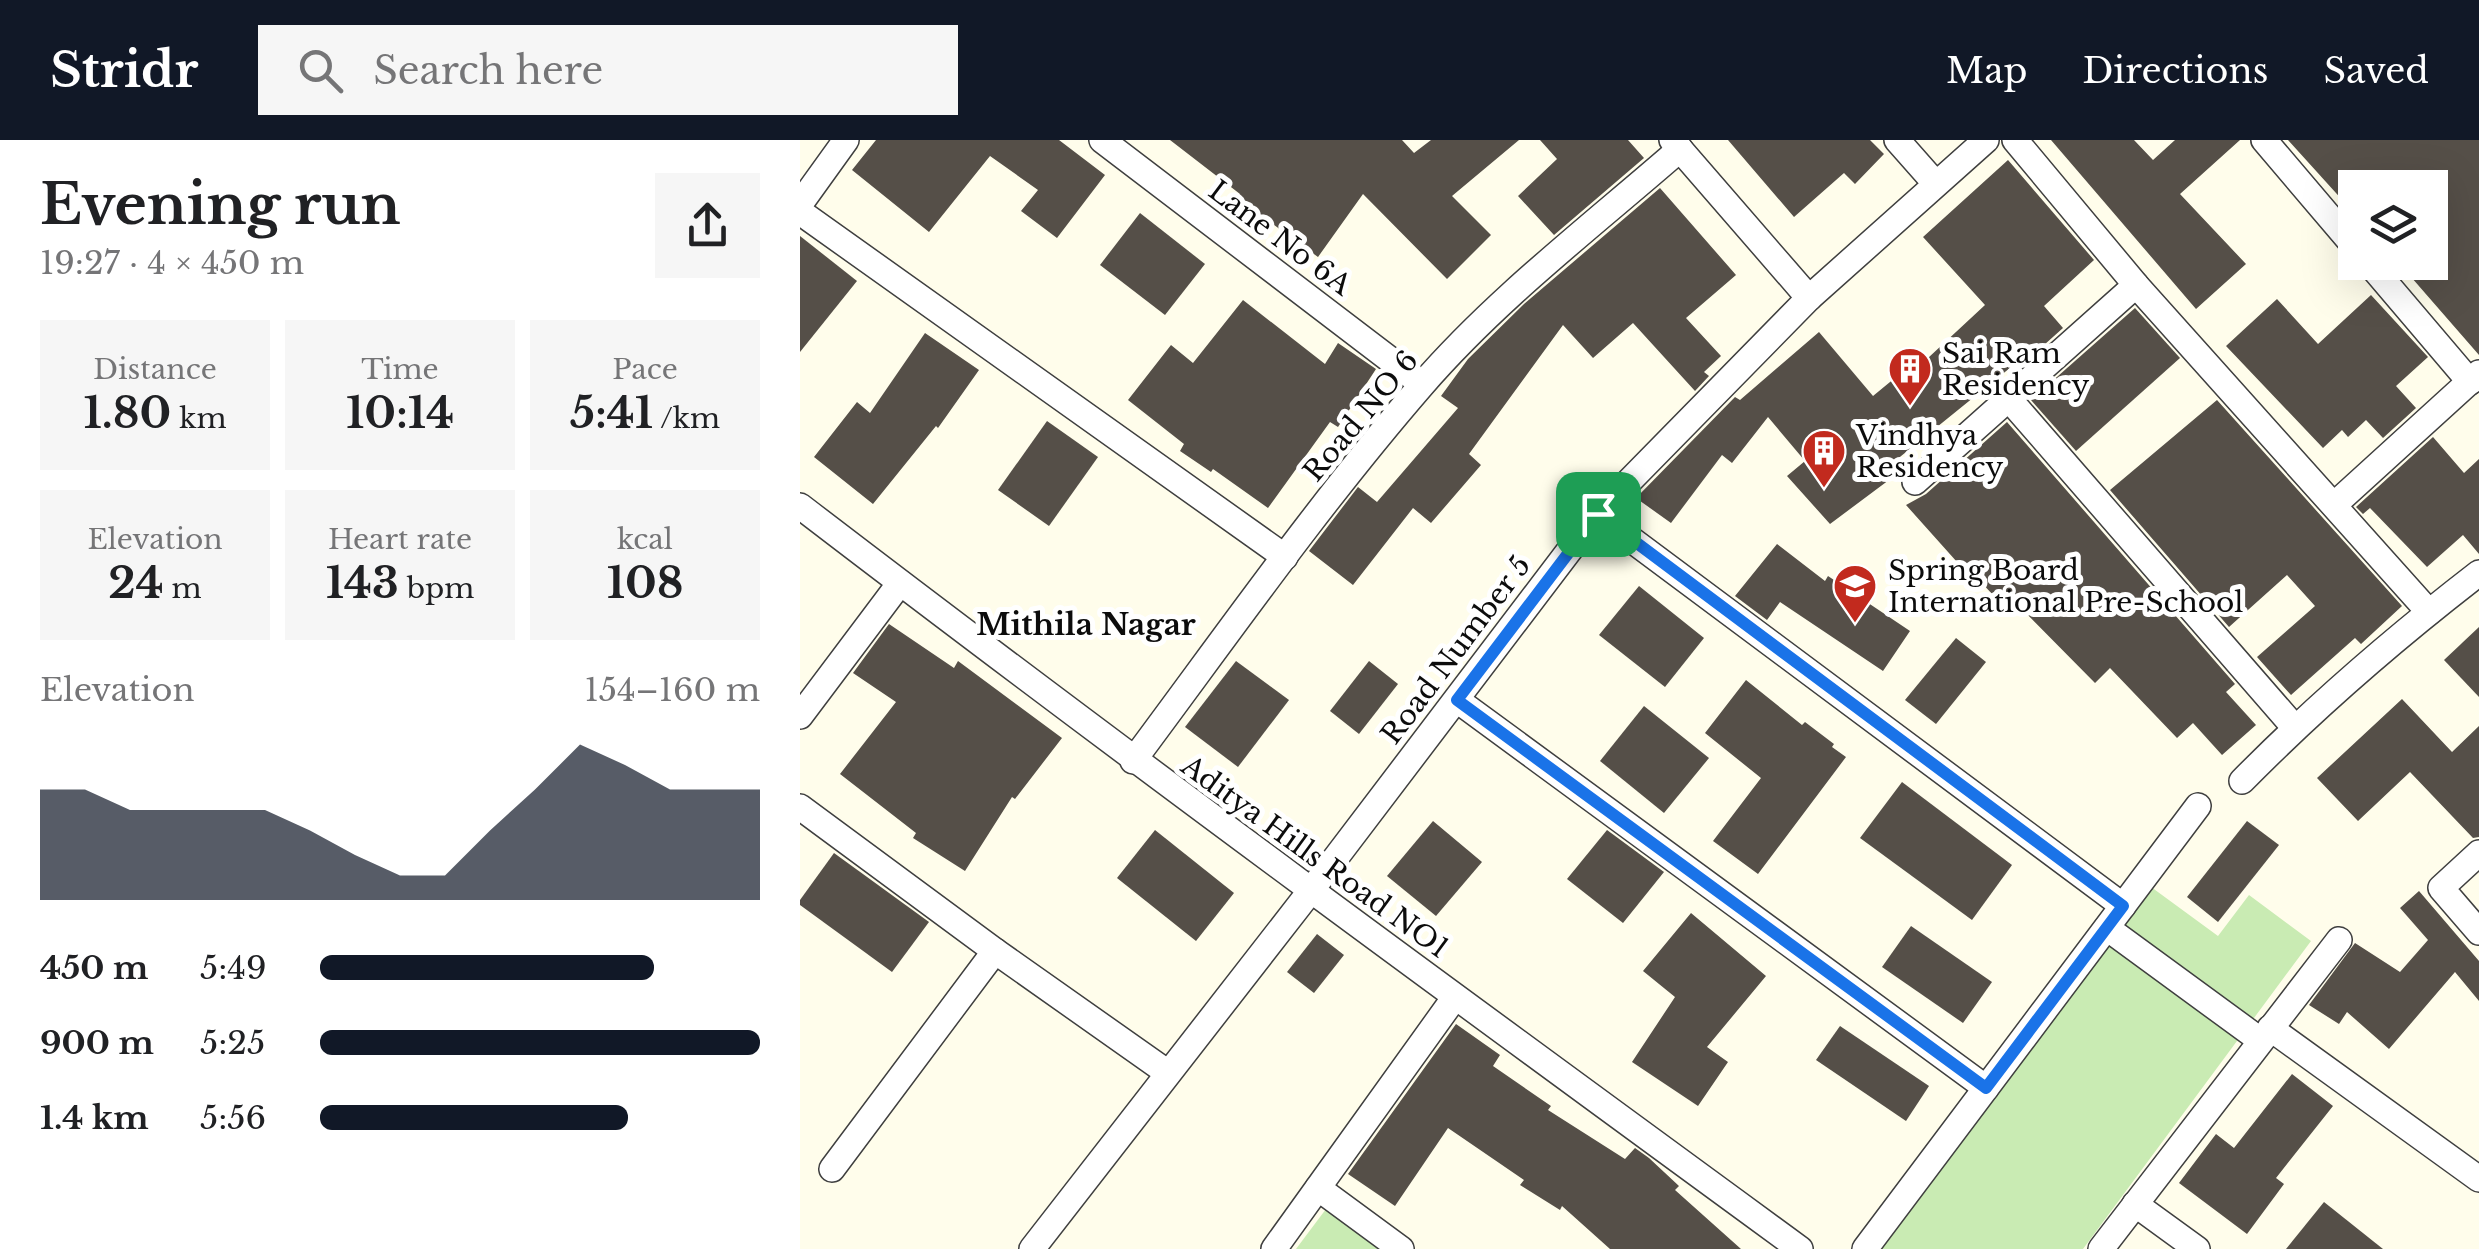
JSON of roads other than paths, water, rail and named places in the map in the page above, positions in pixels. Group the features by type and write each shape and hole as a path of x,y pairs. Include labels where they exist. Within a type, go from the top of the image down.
{"street":[{"path":"800,204 846,140"},
{"name":"Lane No 6A","path":"1102,140 1422,384"},
{"path":"1897,140 1934,183"},
{"name":"Road Number 5","path":"1032,1249 1598,514 1809,298 1986,140"},
{"path":"2015,140 2136,285 2429,612"},
{"path":"2264,140 2338,227"},
{"path":"1676,144 1809,298"},
{"name":"Road NO 6","path":"1132,760 1422,384 1676,144"},
{"path":"800,212 1285,557"},
{"path":"2334,505 2474,377 2385,280"},
{"path":"1916,482 2136,285"},
{"path":"2010,399 2295,728"},
{"name":"Aditya Hills Road NO1","path":"800,506 1132,760 1800,1249"},
{"path":"1598,514 2123,906"},
{"path":"2242,780 2295,728 2479,573"},
{"path":"800,716 900,582"},
{"path":"1457,700 1986,1088"},
{"path":"1865,1249 2198,806"},
{"path":"800,807 1168,1073"},
{"path":"2479,852 2441,888 2479,932"},
{"path":"2107,928 2479,1179"},
{"path":"2100,1249 2339,940"},
{"path":"832,1169 995,950"},
{"path":"1274,1249 1455,997"},
{"path":"1318,1188 1401,1249"},
{"path":"2135,1204 2197,1249"}],"place":[{"name":"Sai Ram Residency","path":"1910,407"},
{"name":"Vindhya Residency","path":"1824,489"},
{"name":"Spring Board International Pre-School","path":"1855,624"}],"district":[{"name":"Mithila Nagar","path":"1086,624"}]}
